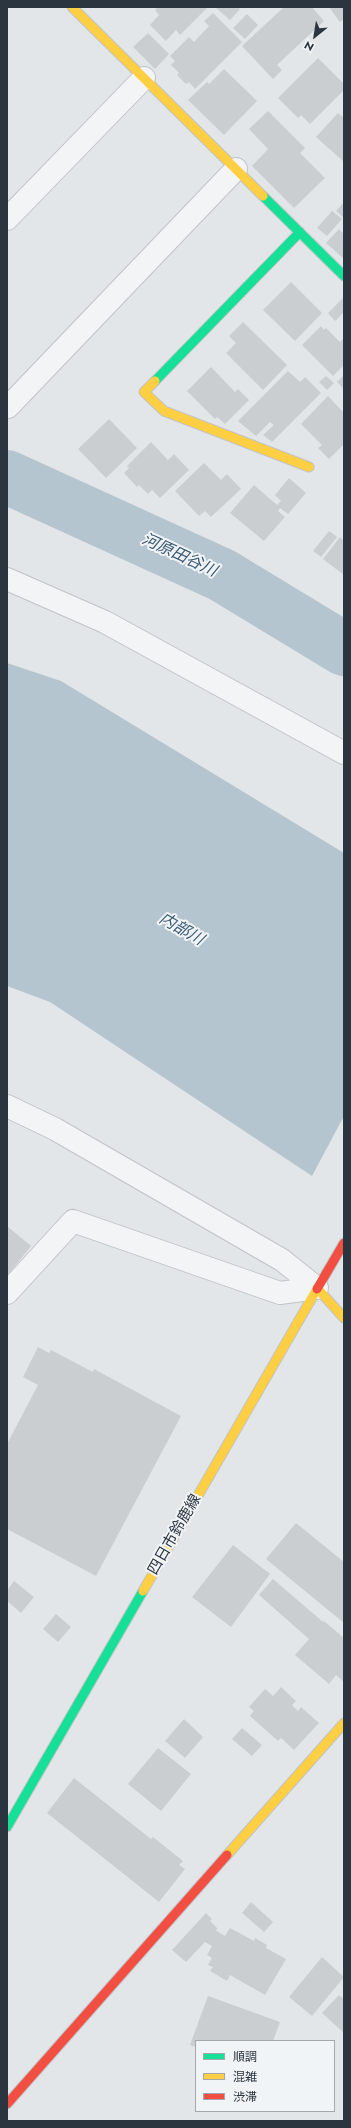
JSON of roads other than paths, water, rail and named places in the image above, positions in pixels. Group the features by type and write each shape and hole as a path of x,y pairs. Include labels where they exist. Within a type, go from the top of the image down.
{"street":[{"path":"72,7 344,276"},
{"path":"7,219 144,78"},
{"path":"8,407 236,169"},
{"path":"300,232 144,392 164,411 309,467"},
{"path":"7,579 105,622 344,753"},
{"path":"7,1106 55,1129 282,1260 317,1288 344,1318"},
{"path":"7,1293 73,1221 280,1293 317,1288"},
{"name":"四日市鈴鹿線","path":"7,1827 344,1243"},
{"path":"7,2104 344,1723"}],"water":[{"name":"内部川","path":"7,663 61,681 344,853 344,1116 312,1176 50,1002 7,986"}],"waterway":[{"name":"河原田谷川","path":"7,477 222,575 344,649"}]}
